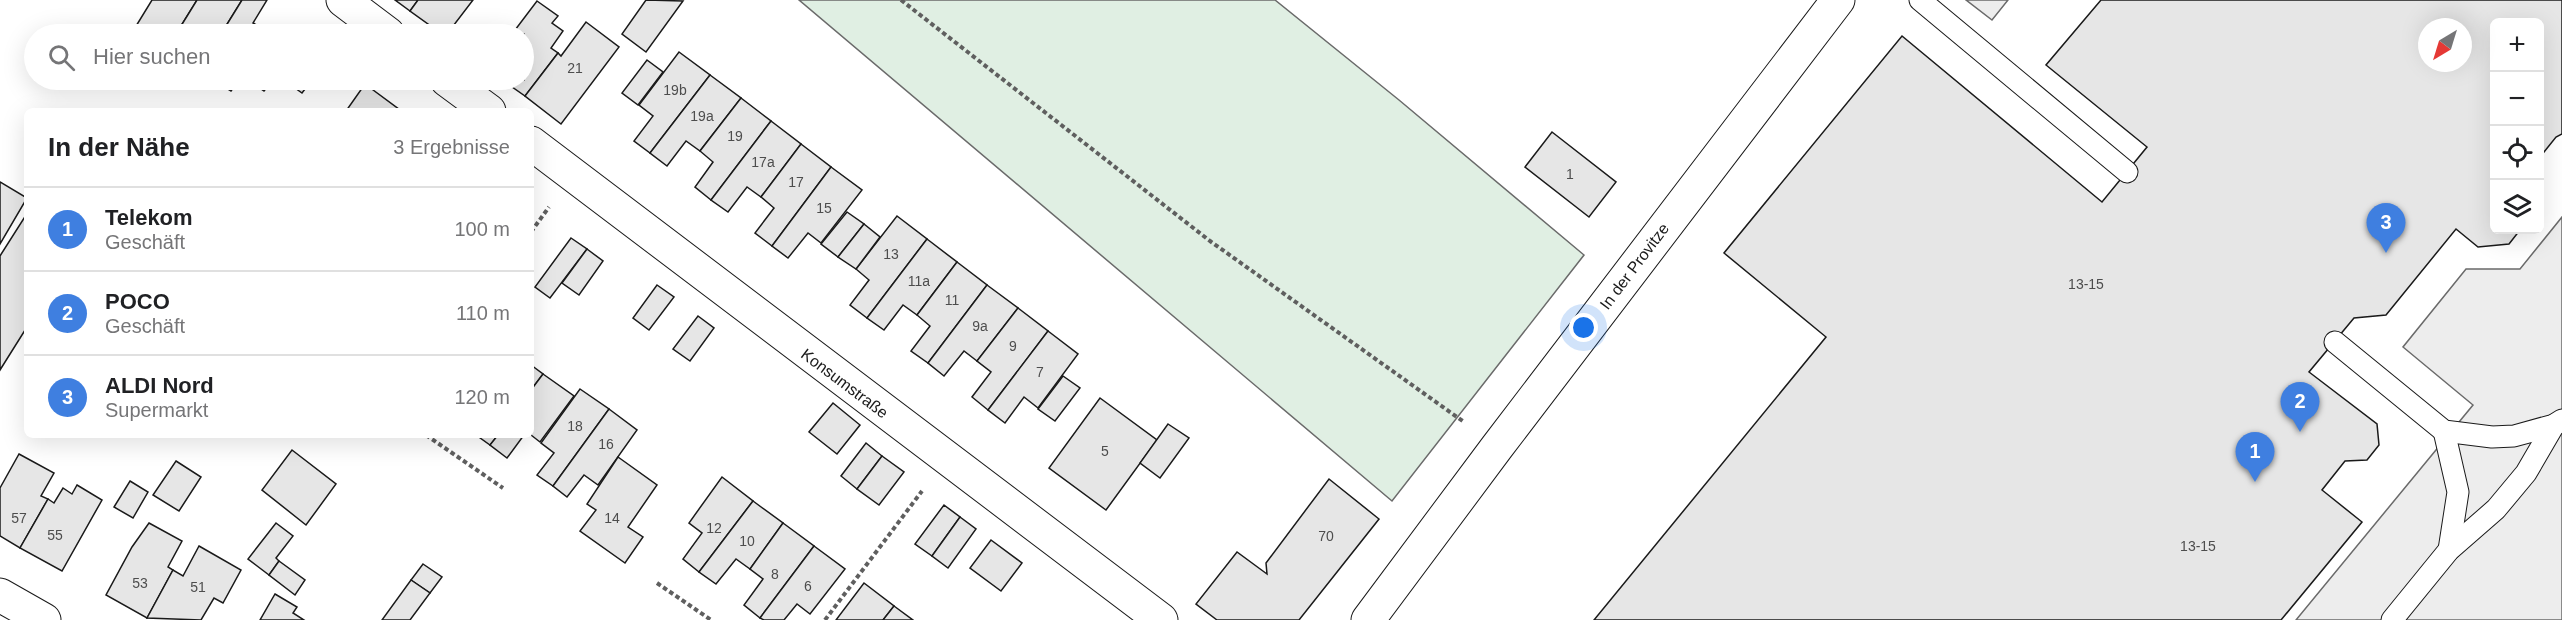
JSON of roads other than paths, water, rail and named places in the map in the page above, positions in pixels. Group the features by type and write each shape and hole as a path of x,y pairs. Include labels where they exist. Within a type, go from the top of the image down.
{"street":[{"path":"343,0 375,24"},
{"name":"In der Provitze","path":"1368,620 1838,0"},
{"path":"461,90 485,108"},
{"name":"Konsumstraße","path":"534,145 1161,620"},
{"path":"0,595 44,620"}],"lane":[{"path":"1920,0 2127,172"},
{"path":"2335,342 2444,431 2492,437 2514,436 2558,423"},
{"path":"2392,620 2449,550 2496,509 2526,472 2558,423"},
{"path":"2444,431 2458,492 2449,550"}],"place":[{"name":"ALDI Nord","path":"2386,253"},
{"name":"POCO","path":"2300,432"},
{"name":"Telekom","path":"2255,482"}]}
